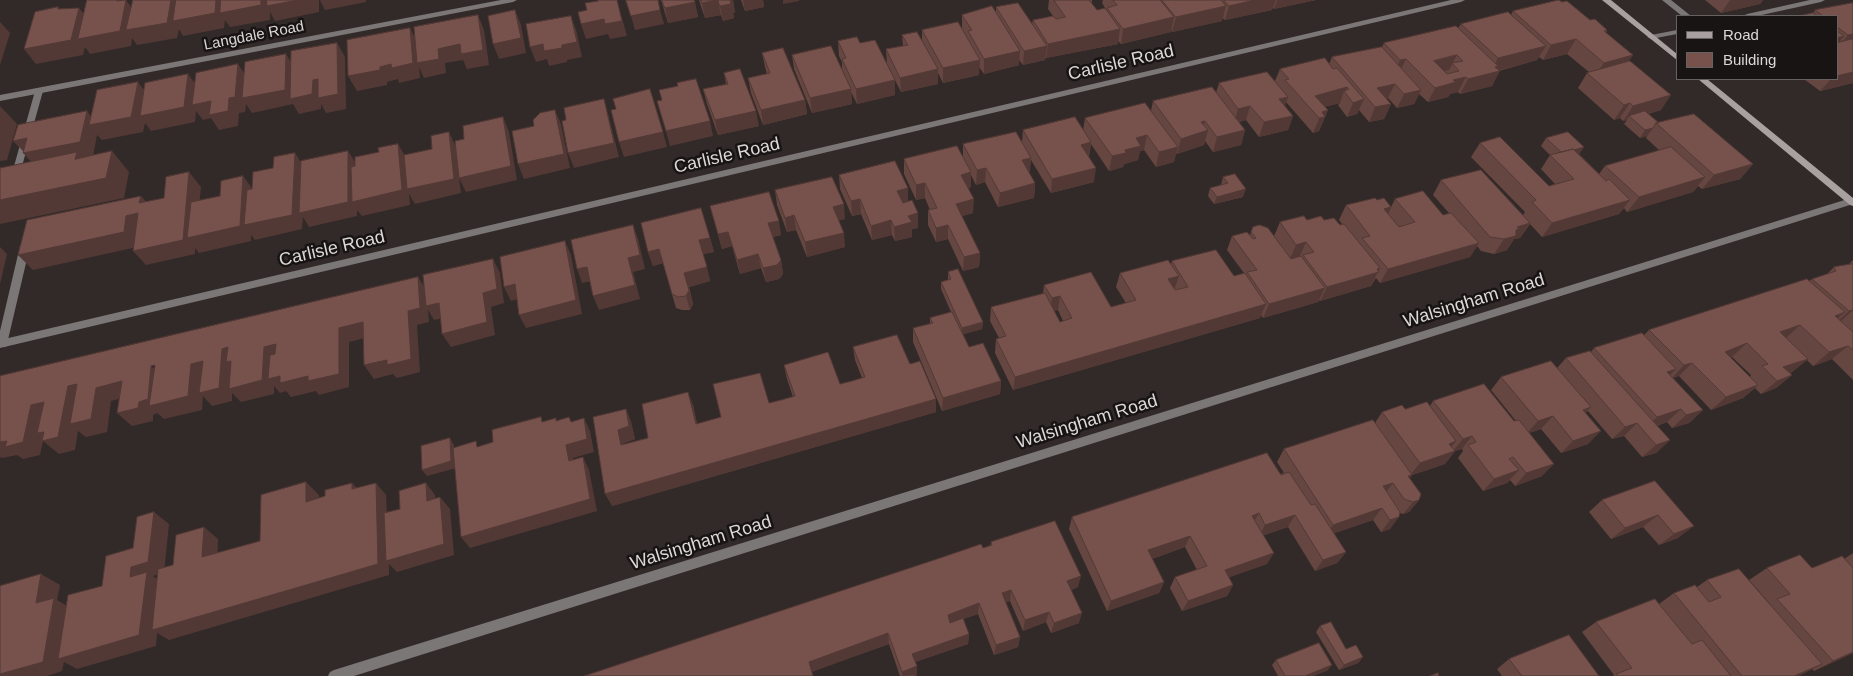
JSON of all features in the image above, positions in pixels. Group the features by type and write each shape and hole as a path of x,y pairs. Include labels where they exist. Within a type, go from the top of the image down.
{"main road":[{"path":"1606,0 1676,57"},
{"path":"1703,80 1852,202"}],"street":[{"name":"Langdale Road","path":"0,98 513,0"},
{"name":"Carlisle Road","path":"1,344 1461,0"},
{"path":"1666,0 1686,15"},
{"path":"1752,15 1821,0"},
{"path":"1651,37 1676,32"},
{"path":"23,179 14,180 39,91"},
{"name":"Walsingham Road","path":"334,676 1852,202"},
{"path":"1,344 26,237"}],"building":[{"path":"87,0 126,0 120,31 78,39"},
{"path":"133,0 171,0 167,23 126,30"},
{"path":"176,0 216,0 215,13 173,21"},
{"path":"221,0 261,0 261,5 220,13"},
{"path":"267,0 298,0 267,6"},
{"path":"598,0 617,0 622,21 605,24 604,19 581,24 578,12 587,10 585,3"},
{"path":"626,0 658,0 660,10 631,16"},
{"path":"662,0 694,0 695,2 665,8"},
{"path":"701,0 717,0 702,3"},
{"path":"718,0 730,0 731,4 720,6"},
{"path":"1054,0 1089,0 1097,10 1105,8 1120,29 1048,44 1033,20 1053,16 1056,19 1065,17"},
{"path":"1113,0 1160,0 1174,17 1123,29 1107,8 1117,5"},
{"path":"1162,0 1221,0 1226,6 1176,17"},
{"path":"1224,0 1255,0 1229,6"},
{"path":"1559,0 1562,2 1567,1 1590,20 1595,19 1607,30 1604,31 1633,55 1604,63 1576,39 1551,45 1513,11"},
{"path":"1018,3 1047,46 1024,51 996,7"},
{"path":"1853,3 1853,34 1848,35 1838,28 1838,15 1822,15 1815,10"},
{"path":"992,6 1020,51 984,59 968,31 972,30 962,15"},
{"path":"58,7 58,9 79,8 71,40 24,49 35,12"},
{"path":"515,10 521,38 493,44 488,16"},
{"path":"1508,12 1546,46 1498,58 1461,24"},
{"path":"478,15 483,50 461,54 460,44 438,49 439,59 417,63 414,27"},
{"path":"571,16 577,42 562,45 562,48 544,51 543,44 530,47 526,24"},
{"path":"958,22 980,60 943,68 922,30"},
{"path":"1456,26 1498,66 1495,67 1500,71 1468,79 1466,77 1453,80 1456,82 1435,88 1406,59 1400,60 1384,43","holes":["1457,55 1463,61 1452,63 1459,71 1447,74 1434,61"]},
{"path":"410,28 413,63 392,68 391,64 380,67 380,70 348,76 347,40"},
{"path":"917,32 938,69 900,78 886,49 908,45 902,35"},
{"path":"1838,32 1844,36 1838,38"},
{"path":"857,37 860,43 875,40 895,80 856,89 842,59 846,58 838,41"},
{"path":"1853,39 1853,72 1838,76 1838,43"},
{"path":"337,43 338,94 318,98 318,79 313,80 312,94 290,99 291,51"},
{"path":"831,46 851,89 810,98 792,55"},
{"path":"1382,47 1421,90 1404,94 1395,84 1377,88 1391,104 1375,107 1332,57"},
{"path":"783,48 805,100 761,110 748,78 770,73 762,53"},
{"path":"286,54 285,90 242,98 245,62"},
{"path":"1325,58 1333,69 1337,68 1364,99 1353,103 1344,91 1349,89 1347,87 1315,96 1328,110 1322,112 1325,117 1319,118 1285,80 1289,79 1280,69"},
{"path":"1630,61 1671,95 1633,106 1630,103 1624,105 1587,73"},
{"path":"238,64 235,97 229,98 228,111 209,115 211,101 192,105 196,73"},
{"path":"740,69 756,111 715,120 703,89 728,84 724,73"},
{"path":"1267,72 1288,97 1279,99 1293,116 1264,122 1250,106 1238,109 1219,83"},
{"path":"188,74 184,107 140,116 145,83"},
{"path":"696,79 710,121 666,131 657,101 662,100 659,90 678,86 677,83"},
{"path":"138,82 131,117 89,125 97,90"},
{"path":"1212,87 1245,130 1217,137 1205,121 1201,122 1208,130 1181,139 1153,101"},
{"path":"650,89 663,132 619,142 611,110 616,109 613,99"},
{"path":"604,99 614,143 568,153 562,121 566,120 564,108"},
{"path":"1145,103 1178,147 1159,152 1147,135 1136,138 1141,146 1125,150 1126,153 1112,156 1085,118"},
{"path":"555,110 564,154 518,164 512,131 534,126 533,120 540,113"},
{"path":"87,111 80,142 23,153 27,138 13,141 18,125"},
{"path":"1645,111 1659,123 1656,123 1653,128 1645,130 1629,116"},
{"path":"1694,114 1753,164 1714,175 1656,123"},
{"path":"503,117 511,166 459,178 455,141 464,139 463,126"},
{"path":"1075,117 1091,142 1081,145 1096,168 1052,179 1023,130"},
{"path":"449,132 454,179 407,189 404,155 432,149 431,136"},
{"path":"1016,132 1031,158 1022,160 1035,183 1000,193 986,168 977,170 963,144"},
{"path":"1568,132 1584,147 1561,152 1546,138"},
{"path":"1500,137 1549,186 1574,179 1550,155 1573,149 1606,181 1609,179 1630,200 1552,223 1532,202 1536,200 1480,143"},
{"path":"398,144 402,190 352,202 351,167 355,166 355,157 379,152 378,148"},
{"path":"957,146 971,172 961,175 974,199 956,204 980,253 964,257 948,225 936,228 928,210 937,208 925,183 916,185 904,159"},
{"path":"1671,147 1705,177 1639,197 1605,166"},
{"path":"112,151 106,178 0,200 0,168 77,152 75,159"},
{"path":"348,151 348,202 299,213 301,161"},
{"path":"295,153 292,215 244,225 247,190 252,189 253,172 273,168 274,157"},
{"path":"895,161 908,188 897,191 903,203 912,200 918,213 908,216 912,222 894,227 891,220 871,226 860,199 851,201 839,175"},
{"path":"1481,170 1530,223 1517,227 1519,229 1516,230 1516,236 1504,239 1490,237 1441,180"},
{"path":"189,172 183,240 133,251 138,213 126,216 124,232 18,255 27,220 141,196 139,203 164,198 166,177"},
{"path":"1235,174 1246,189 1217,197 1210,188 1228,183 1223,177"},
{"path":"243,176 240,226 187,238 191,202 220,196 221,181"},
{"path":"832,177 844,204 833,207 844,233 805,242 794,215 785,218 775,190"},
{"path":"1423,191 1443,215 1451,213 1479,243 1388,269 1362,238 1370,236 1346,205 1375,198 1377,200 1384,198 1391,207 1384,209 1399,227 1415,222 1395,199"},
{"path":"769,192 779,221 768,223 781,260 777,265 763,268 758,254 737,260 728,232 718,234 710,206"},
{"path":"701,208 710,238 699,240 707,267 684,273 689,290 686,296 678,297 672,294 659,249 648,252 641,223"},
{"path":"1304,216 1307,220 1321,216 1324,220 1334,218 1340,225 1344,224 1380,268 1377,269 1379,272 1327,287 1303,255 1314,252 1306,242 1296,245 1280,222"},
{"path":"633,225 640,255 628,258 635,285 593,296 587,267 577,269 571,240"},
{"path":"1260,225 1268,228 1291,259 1301,256 1325,288 1269,304 1247,272 1257,270 1232,236 1247,232 1253,239 1256,238 1251,232 1253,227"},
{"path":"565,241 576,300 519,315 515,284 504,287 500,257"},
{"path":"1216,250 1234,276 1245,273 1266,304 1015,377 996,339 1006,336 991,307 1045,293 1060,322 1072,318 1060,296 1052,298 1044,285 1091,272 1111,307 1136,300 1120,273 1168,260 1179,276 1168,279 1175,290 1188,287 1172,261"},
{"path":"493,259 497,289 483,293 487,322 442,334 439,303 426,306 423,275"},
{"path":"1853,264 1853,310 1849,311 1812,279 1836,271 1834,267"},
{"path":"958,269 983,322 962,328 941,282 951,279 948,272"},
{"path":"418,277 420,308 408,311 411,359 387,365 387,360 364,365 363,322 339,328 339,374 308,381 308,376 280,383 280,376 268,379 270,355 275,354 276,344 264,347 262,380 229,389 231,361 226,362 228,347 222,349 219,388 199,393 203,361 191,364 188,396 149,406 155,365 151,366 148,399 139,402 138,408 117,413 122,381 96,388 91,419 70,424 77,384 68,386 58,437 42,441 44,432 37,433 44,402 31,405 23,442 5,447 7,441 0,442 0,376"},
{"path":"1807,279 1845,312 1835,316 1853,332 1853,350 1848,346 1829,352 1800,325 1780,332 1808,359 1783,367 1792,375 1777,381 1762,366 1768,364 1747,343 1725,352 1758,385 1726,397 1692,363 1684,365 1649,330"},
{"path":"952,312 969,347 983,343 1001,381 943,398 913,328 933,323 930,318"},
{"path":"1642,333 1676,369 1667,372 1703,410 1686,415 1681,409 1657,417 1594,348"},
{"path":"897,335 910,364 920,361 936,399 605,494 593,417 626,409 629,426 618,430 621,445 648,438 642,404 688,392 696,424 721,417 713,384 760,373 769,403 781,400 795,396 784,365 828,352 840,384 852,381 865,377 853,347"},
{"path":"1590,351 1670,440 1656,445 1637,423 1625,427 1566,358"},
{"path":"1551,361 1591,407 1583,410 1601,431 1573,441 1553,416 1538,421 1501,377"},
{"path":"1484,384 1514,421 1519,420 1554,464 1526,473 1513,457 1509,459 1519,470 1494,479 1468,445 1476,442 1472,436 1463,439 1433,401"},
{"path":"1427,402 1456,441 1449,444 1455,451 1420,463 1382,412 1402,405 1405,409"},
{"path":"541,417 542,422 556,418 556,421 569,417 571,422 584,418 587,439 566,445 569,461 583,457 590,499 461,537 453,448 476,441 477,447 493,442 492,430"},
{"path":"1373,420 1412,475 1408,476 1421,494 1419,500 1413,502 1404,499 1393,483 1383,486 1400,512 1399,517 1390,520 1382,508 1333,525 1284,449"},
{"path":"450,438 451,461 422,470 421,446"},
{"path":"1267,453 1281,475 1289,472 1311,505 1315,504 1346,552 1323,560 1295,515 1265,525 1259,513 1252,516 1274,553 1225,570 1233,585 1188,601 1175,577 1207,566 1190,536 1148,550 1164,582 1111,601 1072,517"},
{"path":"1655,481 1694,526 1674,534 1658,515 1625,528 1602,500"},
{"path":"306,482 306,502 325,496 325,490 352,483 352,489 376,483 378,564 152,630 158,569 173,565 176,535 204,527 202,557 260,541 261,495"},
{"path":"426,483 427,501 440,497 444,544 386,561 384,513 400,509 399,491"},
{"path":"154,512 148,562 131,567 130,577 147,572 139,635 58,659 68,595 102,586 106,556 133,548 137,517"},
{"path":"1055,521 1081,576 1067,581 1082,613 1054,623 1049,612 1025,620 1011,590 1002,593 1020,637 996,645 979,603 948,615 950,623 963,618 969,634 912,654 917,666 902,672 888,633 809,662 813,676 584,676 981,544 983,548 992,545 991,542"},
{"path":"1800,555 1812,568 1842,556 1853,568 1853,652 1833,661 1777,599 1790,594 1767,568"},
{"path":"1739,569 1822,664 1794,676 1742,676 1674,593 1695,585 1709,602 1721,597 1707,580"},
{"path":"41,574 36,603 54,598 43,662 0,674 0,586"},
{"path":"1655,599 1692,644 1702,640 1731,676 1618,676 1616,674 1632,668 1596,622"},
{"path":"1331,622 1346,649 1356,645 1363,657 1344,665 1320,626"},
{"path":"1569,635 1599,676 1522,676 1509,659"},
{"path":"1319,643 1332,665 1305,676 1285,676 1276,660"}]}
